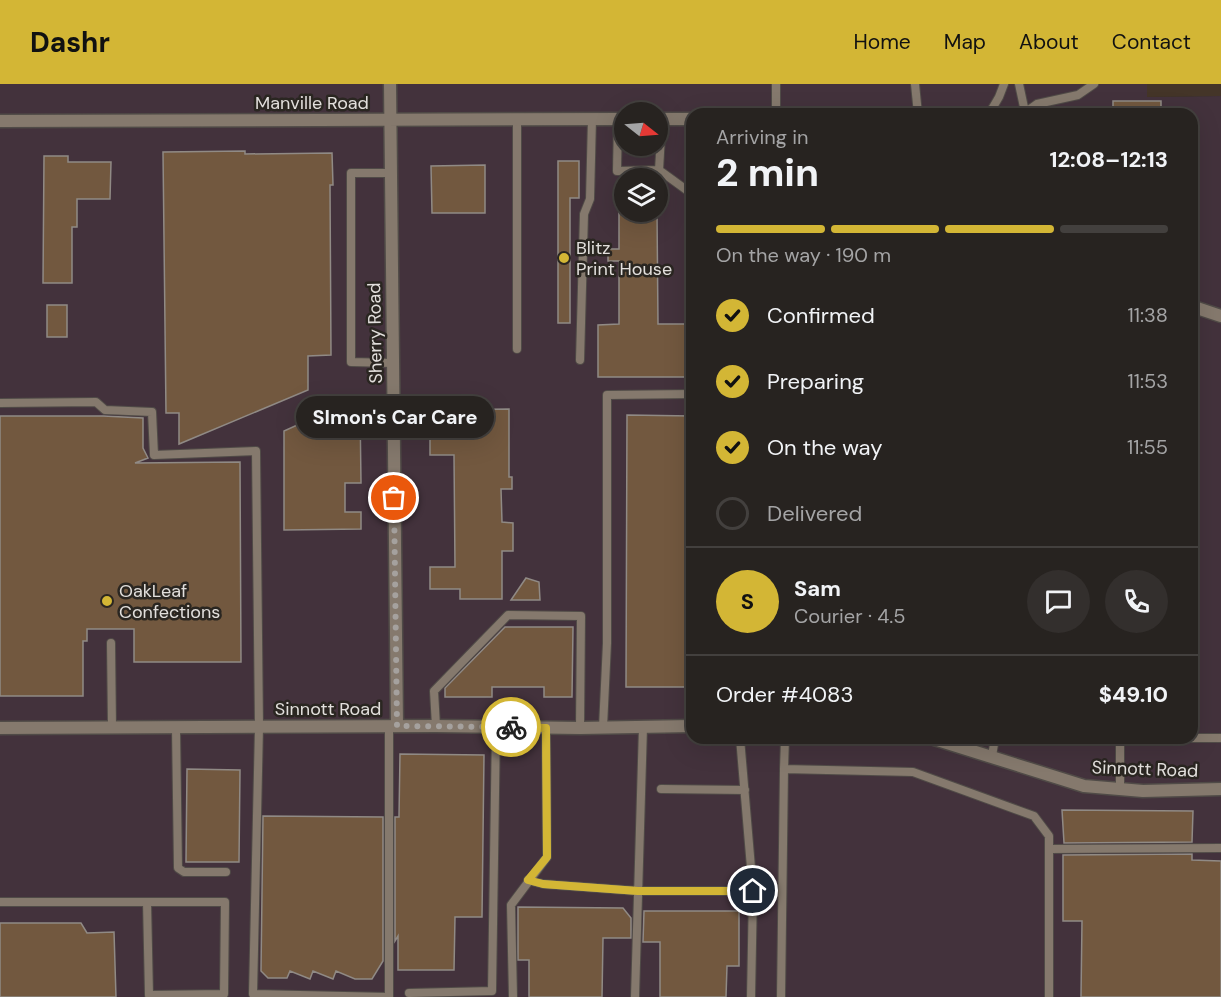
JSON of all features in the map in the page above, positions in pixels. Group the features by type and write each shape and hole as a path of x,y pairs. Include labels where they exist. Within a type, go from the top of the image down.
{"street":[{"name":"Sherry Road","path":"390,84 393,726"},
{"name":"Manville Road","path":"0,121 614,119"},
{"path":"668,119 686,119"},
{"path":"1198,308 1221,316"},
{"name":"Sinnott Road","path":"0,728 686,726"},
{"name":"Sinnott Road","path":"951,744 1083,786 1143,791 1221,789"}],"lane":[{"path":"776,84 776,108"},
{"path":"915,84 917,108"},
{"path":"993,108 1004,84"},
{"path":"1019,84 1023,108"},
{"path":"1031,108 1036,104 1078,95 1094,84"},
{"path":"580,360 584,214 590,199 592,119"},
{"path":"517,120 517,349"},
{"path":"391,173 351,173 351,362 393,363"},
{"path":"668,177 686,190"},
{"path":"603,727 607,643 607,395 686,394"},
{"path":"0,404 96,402 105,410 152,412 154,455 256,451 259,728 253,994 389,997 393,726"},
{"path":"436,726 435,691 508,615 581,616 580,728"},
{"path":"111,643 112,728"},
{"path":"409,993 492,991 496,727"},
{"path":"635,997 643,727"},
{"path":"176,728 178,868 184,872 226,872"},
{"path":"513,997 511,905 547,857 546,728"},
{"path":"1198,738 1221,738"},
{"path":"741,744 753,891 752,997"},
{"path":"781,997 785,744"},
{"path":"992,756 994,744"},
{"path":"1120,744 1120,789"},
{"path":"784,769 913,772 1034,816 1049,836 1049,997"},
{"path":"661,789 745,790"},
{"path":"1049,849 1221,848"},
{"path":"528,880 543,884 638,891 753,891"},
{"path":"0,902 147,902 225,902 224,994 149,995 147,902"}],"shaded area":[{"path":"0,84 1147,84 1147,97 1221,96 1221,997 0,997"},
{"path":"1147,84 1221,84 1221,96 1147,97"}],"building":[{"path":"1113,101 1161,101 1161,108 1113,108"},
{"path":"245,151 245,154 332,153 333,185 330,185 331,355 308,356 308,390 179,444 179,413 166,413 163,152"},
{"path":"44,156 68,156 68,162 111,162 110,199 77,199 77,227 72,227 72,283 43,283"},
{"path":"558,161 579,161 579,198 570,198 570,323 558,323"},
{"path":"485,165 485,213 432,213 431,166"},
{"path":"619,222 657,222 658,324 686,324 686,377 598,377 598,325 619,324 619,261 608,261 608,249 619,249"},
{"path":"47,305 67,305 67,337 47,337"},
{"path":"337,407 360,407 361,483 345,483 345,512 361,512 361,529 284,530 284,431"},
{"path":"509,409 509,477 512,477 512,489 501,489 502,522 513,523 513,551 502,551 502,599 460,599 460,589 430,589 430,567 455,567 454,455 430,455 430,410"},
{"path":"627,415 686,416 686,687 626,687"},
{"path":"0,416 143,418 143,448 148,458 135,463 240,462 241,662 134,662 134,629 87,629 87,641 83,641 83,696 0,696"},
{"path":"526,578 539,582 540,600 511,600"},
{"path":"505,627 573,627 572,697 544,697 544,687 492,687 492,697 445,697 445,688"},
{"path":"400,754 484,755 482,917 455,917 454,970 398,970 398,936 395,941 395,817 399,817"},
{"path":"187,769 240,770 239,862 186,862"},
{"path":"1062,810 1193,811 1192,842 1064,843"},
{"path":"263,816 383,817 383,961 372,979 355,979 336,971 333,979 313,971 310,979 290,971 287,978 268,978 261,971"},
{"path":"1192,854 1192,860 1221,861 1221,997 1081,997 1082,921 1063,921 1063,855"},
{"path":"518,907 623,908 631,918 631,938 603,938 602,997 529,997 529,960 518,960"},
{"path":"644,911 739,911 739,966 727,966 726,997 660,997 660,942 643,942"},
{"path":"0,923 81,923 87,933 114,932 116,997 0,997"}],"way so far":[{"path":"394,498 397,726 511,727"}],"place":[{"name":"Blitz Print House","path":"564,258"},
{"name":"SImon's Car Care","path":"394,498"},
{"name":"OakLeaf Confections","path":"107,601"}],"route":[{"path":"511,727 546,728 547,857 528,880 543,884 638,891 753,891"}]}
